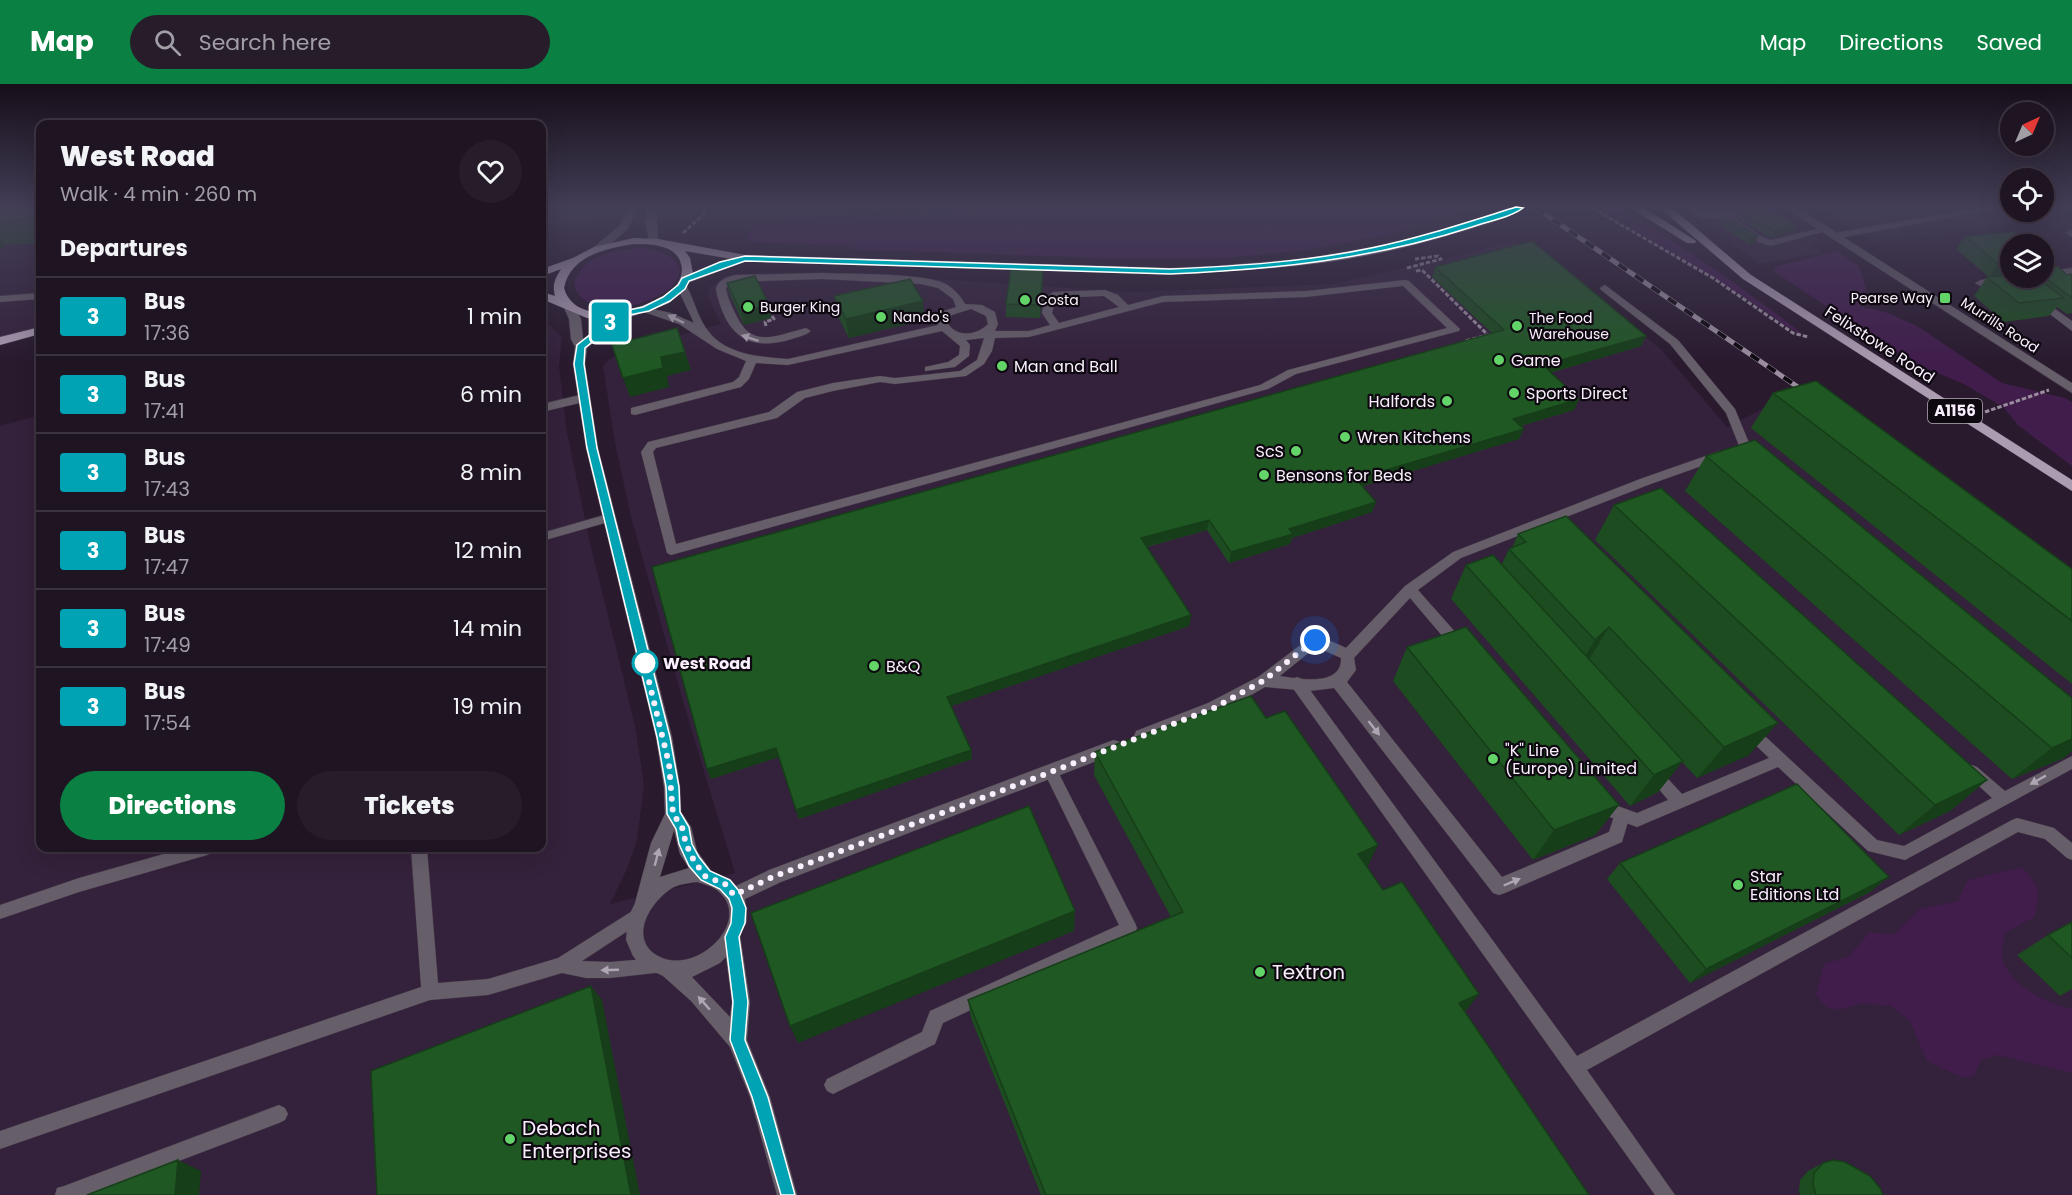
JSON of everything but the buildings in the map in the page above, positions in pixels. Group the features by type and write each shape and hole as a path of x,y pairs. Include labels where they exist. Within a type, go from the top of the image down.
{"main road":[{"path":"546,271 574,260"},
{"path":"567,305 558,294 558,283 565,270 576,260"},
{"path":"546,297 590,315 622,314 643,310 667,299 683,283 688,273 686,260"},
{"path":"683,283 723,264 738,260"},
{"path":"805,260 1170,271 1229,269 1320,260"},
{"name":"Felixstowe Road","path":"1722,260 2072,486"},
{"name":"Felixstowe Road","path":"1725,260 1732,266"},
{"path":"0,340 36,332"}],"street":[{"name":"Murrills Road","path":"1872,260 2068,385"},
{"path":"2054,273 2072,271"},
{"path":"1981,283 2000,280"},
{"path":"2027,288 2072,327"},
{"path":"567,305 575,319 577,339 581,347 579,364 592,448 664,737 672,787 673,814 660,843 635,929 637,944 645,957 663,967 698,995 737,1040 760,1097 787,1195"},
{"path":"581,347 622,314"},
{"path":"734,895 786,872 1214,708 1263,681 1315,640 1348,655 1348,671 1338,682 1320,686 1297,682 1263,681"},
{"path":"1338,682 1499,887 1616,837 1622,815"},
{"path":"673,814 682,827 689,854 705,876"},
{"path":"641,909 654,891 666,882 697,874 725,884 734,895 739,908 738,923 732,937 722,950 708,961 692,968 663,967"},
{"path":"732,937 741,1002 737,1040"}],"lane":[{"path":"806,331 773,340 760,341 745,338 736,329 720,291 723,285 735,278 783,277 921,281 942,286 957,298 962,307"},
{"path":"683,283 692,313 705,335"},
{"path":"880,379 895,381 962,374 971,370 986,355 988,330 986,310 962,307 948,313 942,322 966,349 960,361 942,367 893,374 880,379 801,395 773,415 652,445 647,452 671,549 1263,387 1292,372 1455,329 1406,283 1306,294 1163,299 1024,335 988,330"},
{"path":"1348,655 1410,589 1461,560 1722,455 1753,456 1731,412 1679,348 1605,288"},
{"path":"1051,328 1047,313 1049,299 1053,295 1105,293 1114,297 1125,308"},
{"path":"0,299 36,296"},
{"path":"643,310 664,313 705,335 724,349 752,359 788,362 947,330 964,337 1010,326 1051,328"},
{"path":"635,411 736,384 744,379 752,359"},
{"path":"546,407 584,398"},
{"path":"546,536 608,519"},
{"path":"1410,589 1472,661"},
{"path":"1297,682 1666,1195"},
{"path":"1737,717 1873,846 1905,853 2072,762"},
{"path":"1640,757 1679,801"},
{"path":"1596,805 1637,820 1779,759"},
{"path":"1959,760 2004,799"},
{"path":"833,1085 929,1038 936,1017 1128,928 1051,772"},
{"path":"1575,1067 2017,825 2049,833 2072,853"},
{"path":"0,912 79,885 193,852"},
{"path":"419,852 430,992"},
{"path":"0,1140 430,992 488,987 562,965 641,909"},
{"path":"562,965 576,969 601,970 663,967"},
{"path":"64,1195 279,1114"}],"path":[{"path":"1682,260 1713,278 1793,333 1817,339"},
{"path":"1966,418 2068,385"}],"shaded area":[{"path":"0,260 36,260 36,332 0,341"},
{"path":"592,260 674,260 679,270 679,276 666,291 641,303 627,306 599,306 587,302 578,294 575,286 579,273"},
{"path":"1438,260 1540,260 1661,349 1727,427 1784,398 2072,593 2072,1195 0,1195 0,426 36,416 36,852 546,852 546,322 562,337 559,367 567,432 590,543 635,725 644,785 637,840 627,869 610,904 735,873 686,712 631,517 615,443 603,366 610,359 622,351 721,324 708,297 709,288 725,276 872,275 1133,292 1333,284"},
{"path":"1683,260 1699,260 1803,334"},
{"path":"1754,260 1783,260 1759,264"},
{"path":"1801,260 1850,260 1859,266 1866,288 1860,306 1888,313 1917,326 2002,383 2065,398 2072,402 2072,466 2018,425 2003,407 1964,384 1915,364 1773,271 1777,266"},
{"path":"2021,867 2035,884 2038,895 2036,909 2034,917 2005,933 2002,958 2008,971 2023,987 2042,998 2072,1009 2072,1073 1997,1055 1981,1060 1974,1076 1961,1077 1927,1061 1910,1021 1891,1006 1863,1003 1839,1010 1826,1007 1816,995 1824,964 1848,957 1870,932 1893,935 1920,909 1958,901 1968,880"}],"railway":[{"path":"1612,260 1811,396"}],"bus line":[{"name":"3","path":"738,260 686,280 667,299 646,309 622,314 581,347 579,364 592,448 608,519 664,737 672,787 673,814 682,827 689,854 705,876 725,884 734,895 739,908 738,923 732,937 741,1002 737,1040 760,1097 787,1195"},
{"name":"3","path":"838,260 1170,271 1259,267 1320,260"}],"place":[{"name":"Pearse Way","path":"1945,298"},
{"name":"Costa","path":"1025,300"},
{"name":"Burger King","path":"748,307"},
{"name":"Nando's","path":"881,317"},
{"name":"The Food Warehouse","path":"1517,326"},
{"name":"Game","path":"1499,360"},
{"name":"Man and Ball","path":"1002,366"},
{"name":"Sports Direct","path":"1514,393"},
{"name":"Halfords","path":"1447,401"},
{"name":"Wren Kitchens","path":"1345,437"},
{"name":"ScS","path":"1296,451"},
{"name":"Bensons for Beds","path":"1264,475"},
{"name":"West Road","path":"645,663"},
{"name":"B&Q","path":"874,666"},
{"name":"\"K\" Line (Europe) Limited","path":"1493,759"},
{"name":"Star Editions Ltd","path":"1738,885"},
{"name":"Textron","path":"1260,972"},
{"name":"Debach Enterprises","path":"510,1139"}],"route":[{"path":"645,663 643,657 664,737 672,787 673,814 682,827 689,854 705,876 725,884 734,895 775,876 1214,708 1263,681 1315,640"}]}
